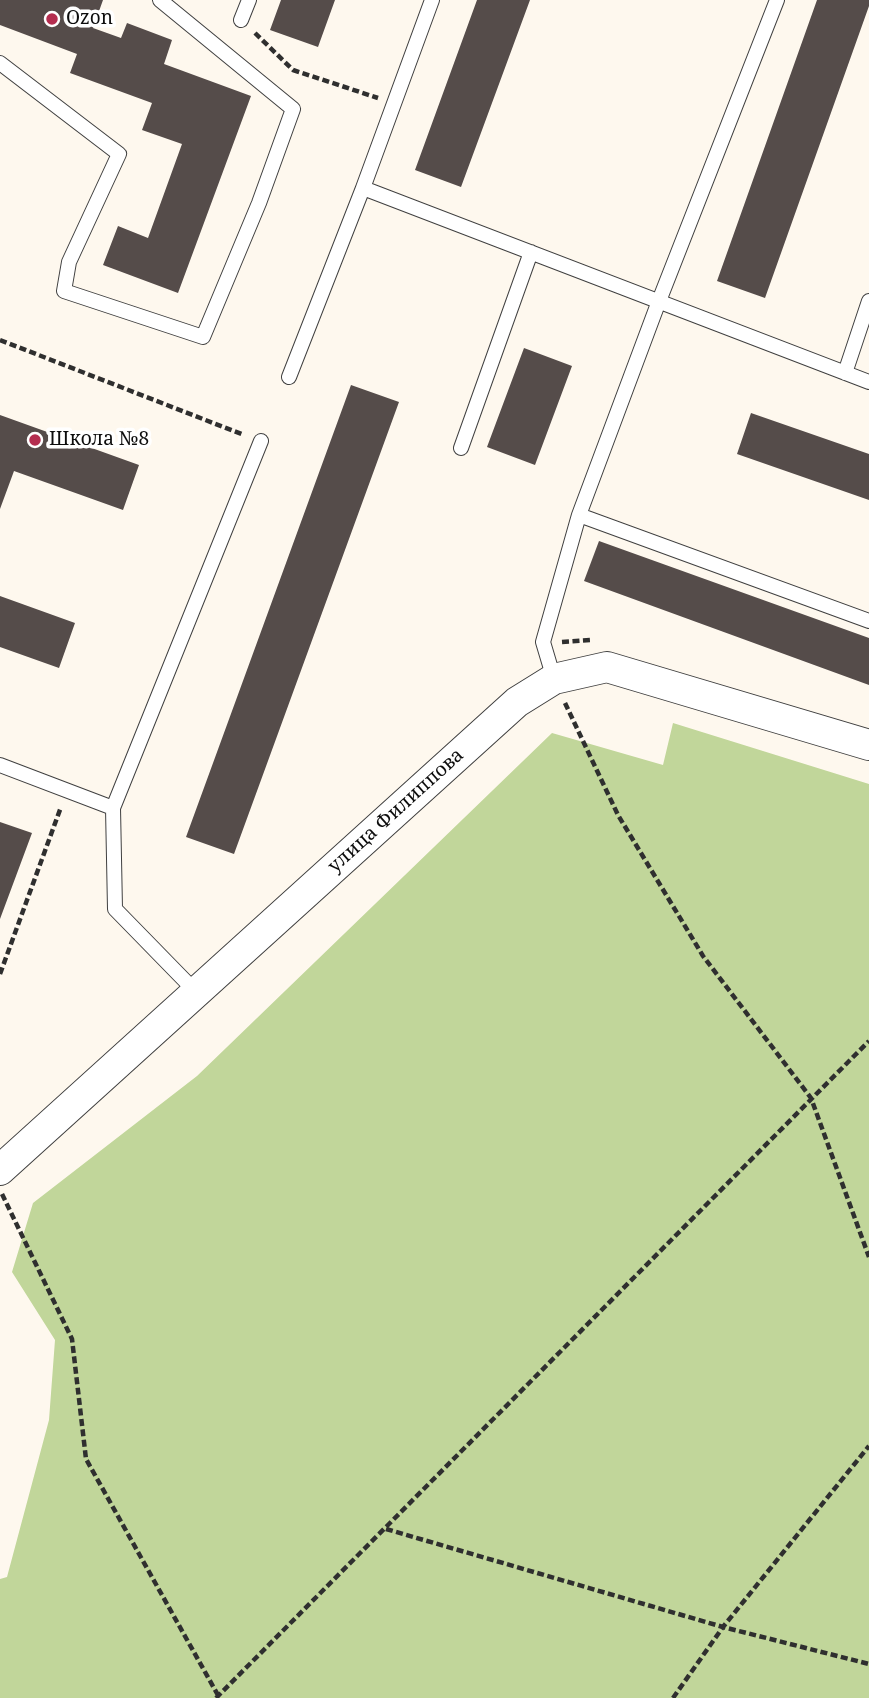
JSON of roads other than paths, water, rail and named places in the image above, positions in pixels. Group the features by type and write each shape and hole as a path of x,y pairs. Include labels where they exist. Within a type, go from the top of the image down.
{"street":[{"name":"улица Филиппова","path":"0,1170 517,702 554,679 607,667 869,745"}],"lane":[{"path":"0,64 119,154 69,262 64,291 204,337 260,203 293,108 160,0"},
{"path":"242,20 249,0"},
{"path":"289,377 363,188 432,0"},
{"path":"554,679 543,642 579,515 659,300 778,0"},
{"path":"363,188 869,382"},
{"path":"461,448 531,252"},
{"path":"845,373 869,301"},
{"path":"196,992 116,909 113,808 261,441"},
{"path":"579,515 869,621"},
{"path":"0,765 113,808"}],"place":[{"name":"Ozon","path":"52,19"},
{"name":"Школа №8","path":"35,440"}]}
